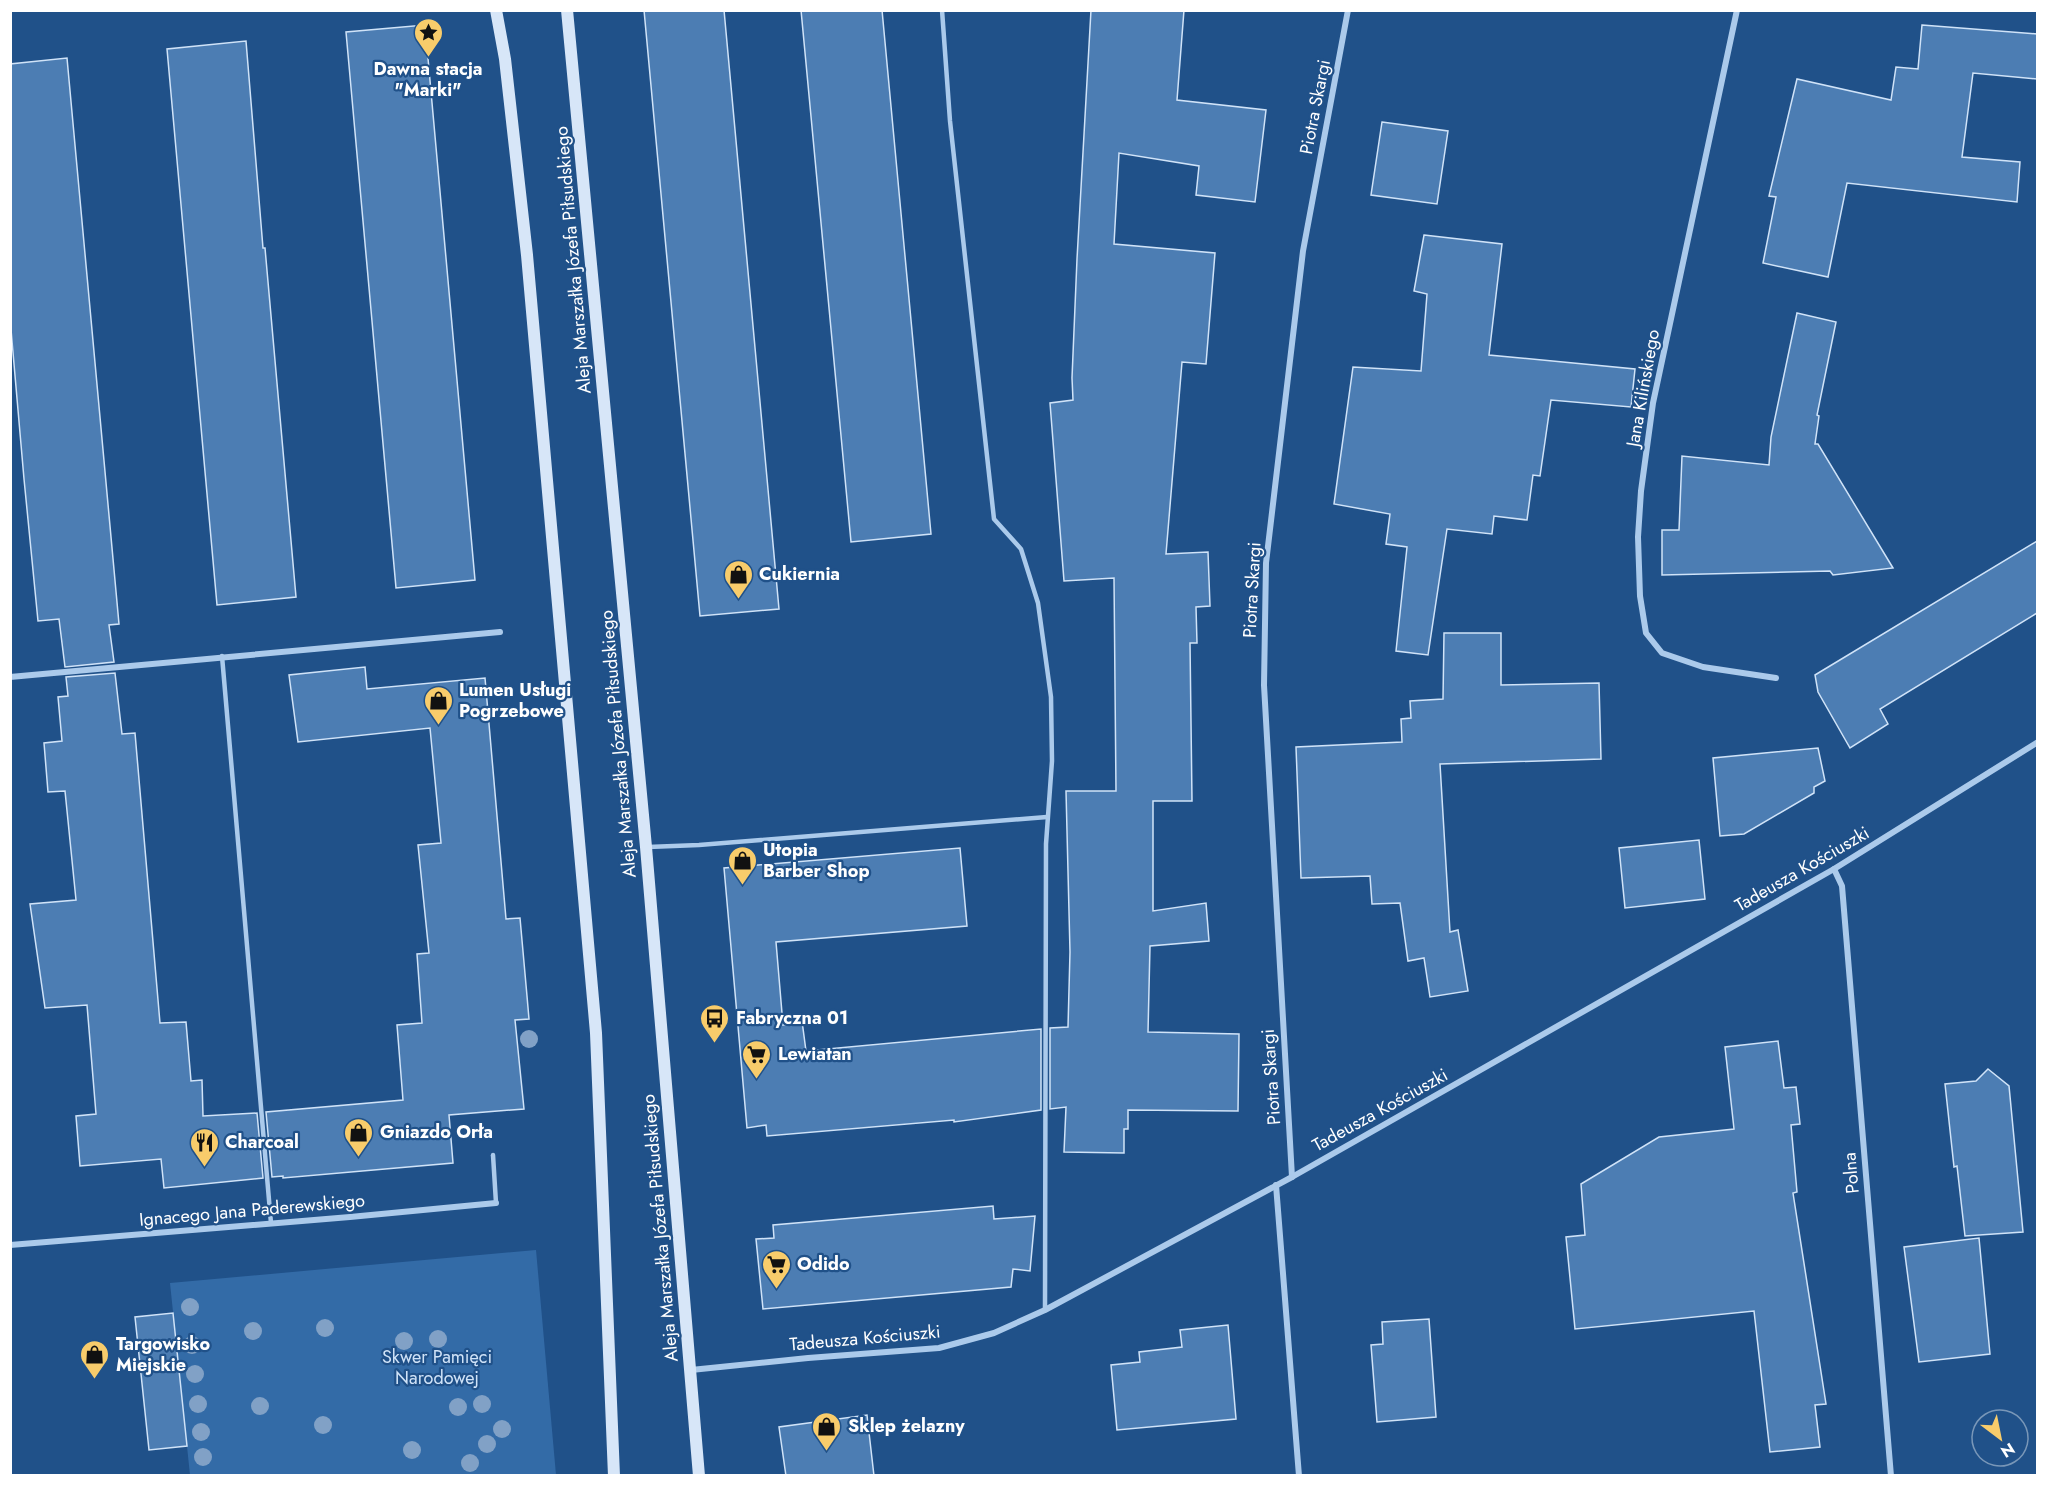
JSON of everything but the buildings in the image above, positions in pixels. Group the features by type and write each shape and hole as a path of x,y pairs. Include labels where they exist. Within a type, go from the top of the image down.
{"main road":[{"path":"496,10 505,59 527,255 596,1033 614,1476"},
{"name":"Aleja Marszałka Józefa Piłsudskiego","path":"567,10 645,847 699,1476"}],"street":[{"name":"Piotra Skargi","path":"1292,1177 1273,878 1264,685 1266,563 1304,251 1348,10"},
{"name":"Jana Kilińskiego","path":"1737,10 1653,403 1641,490 1638,537 1640,596 1646,633 1662,652 1703,667 1776,678"},
{"path":"10,677 500,632"},
{"name":"Tadeusza Kościuszki","path":"690,1370 939,1348 994,1333 1045,1310 1292,1177 1833,869 2037,742"},
{"name":"Polna","path":"1833,869 1842,886 1891,1476"},
{"path":"1275,1185 1299,1476"},
{"name":"Ignacego Jana Paderewskiego","path":"10,1245 496,1203"}],"lane":[{"path":"942,10 951,133 994,519 1021,549 1038,603 1049,685 1052,761 1047,817 1045,1310"},
{"path":"222,656 271,1223"},
{"path":"645,847 699,845 1047,817"},
{"path":"493,1155 496,1203"}],"green space":[{"name":"Skwer Pamięci Narodowej","path":"536,1250 556,1475 190,1475 170,1283"}],"place":[{"name":"Dawna stacja \"Marki\"","path":"428,58"},
{"name":"Cukiernia","path":"738,600"},
{"name":"Lumen Usługi Pogrzebowe","path":"438,726"},
{"name":"Utopia Barber Shop","path":"742,886"},
{"name":"Fabryczna 01","path":"715,1044"},
{"name":"Lewiatan","path":"757,1080"},
{"name":"Gniazdo Orła","path":"359,1158"},
{"name":"Charcoal","path":"204,1168"},
{"name":"Odido","path":"776,1290"},
{"name":"Targowisko Miejskie","path":"95,1380"},
{"name":"Sklep żelazny","path":"827,1452"}]}
